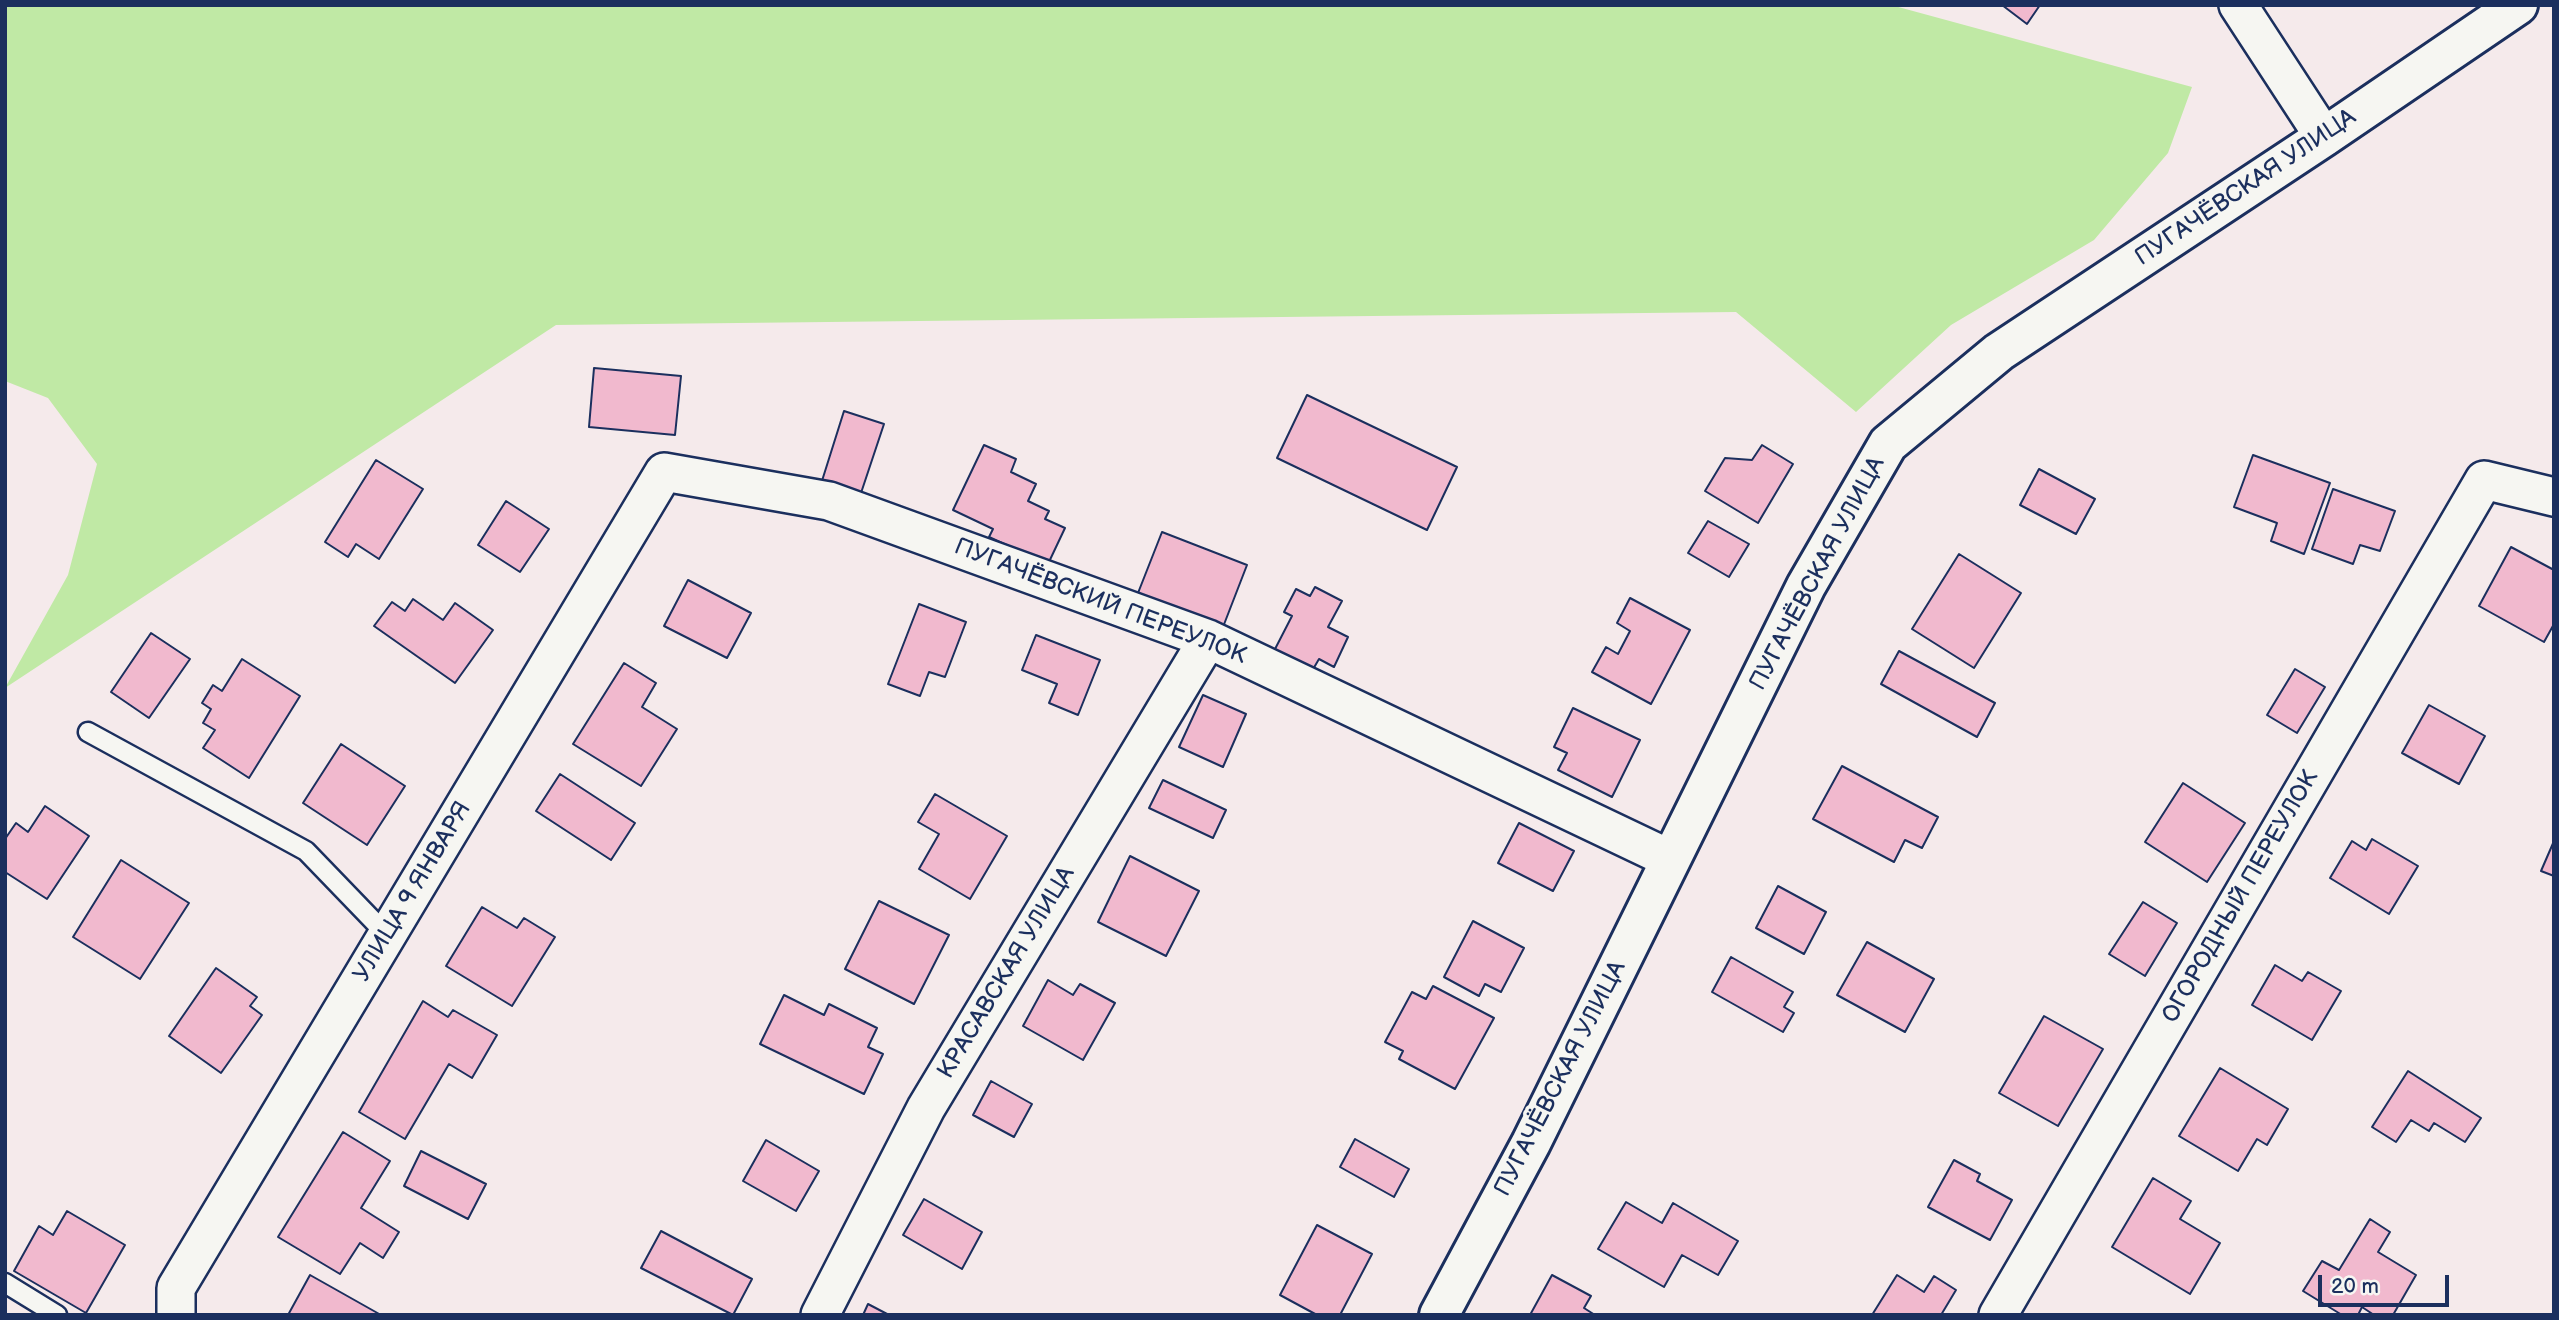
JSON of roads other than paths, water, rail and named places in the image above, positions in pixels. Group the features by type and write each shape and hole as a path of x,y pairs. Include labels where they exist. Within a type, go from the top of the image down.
{"main road":[{"name":"ПУГАЧЁВСКАЯ УЛИЦА","path":"1439,1315 1531,1143 1806,586 1888,444 1998,352 2324,137 2518,5"}],"street":[{"path":"2238,5 2324,137"},
{"name":"ПУГАЧЁВСКИЙ ПЕРЕУЛОК","path":"664,472 830,501 1208,639 1670,859"},
{"name":"УЛИЦА 9 ЯНВАРЯ","path":"176,1315 176,1288 664,472"},
{"name":"ОГОРОДНЫЙ ПЕРЕУЛОК","path":"1998,1315 2484,480 2554,497"},
{"name":"КРАСАВСКАЯ УЛИЦА","path":"820,1315 926,1108 1208,639"}],"lane":[{"path":"88,732 306,851 387,935"},
{"path":"5,1283 57,1315"}]}
